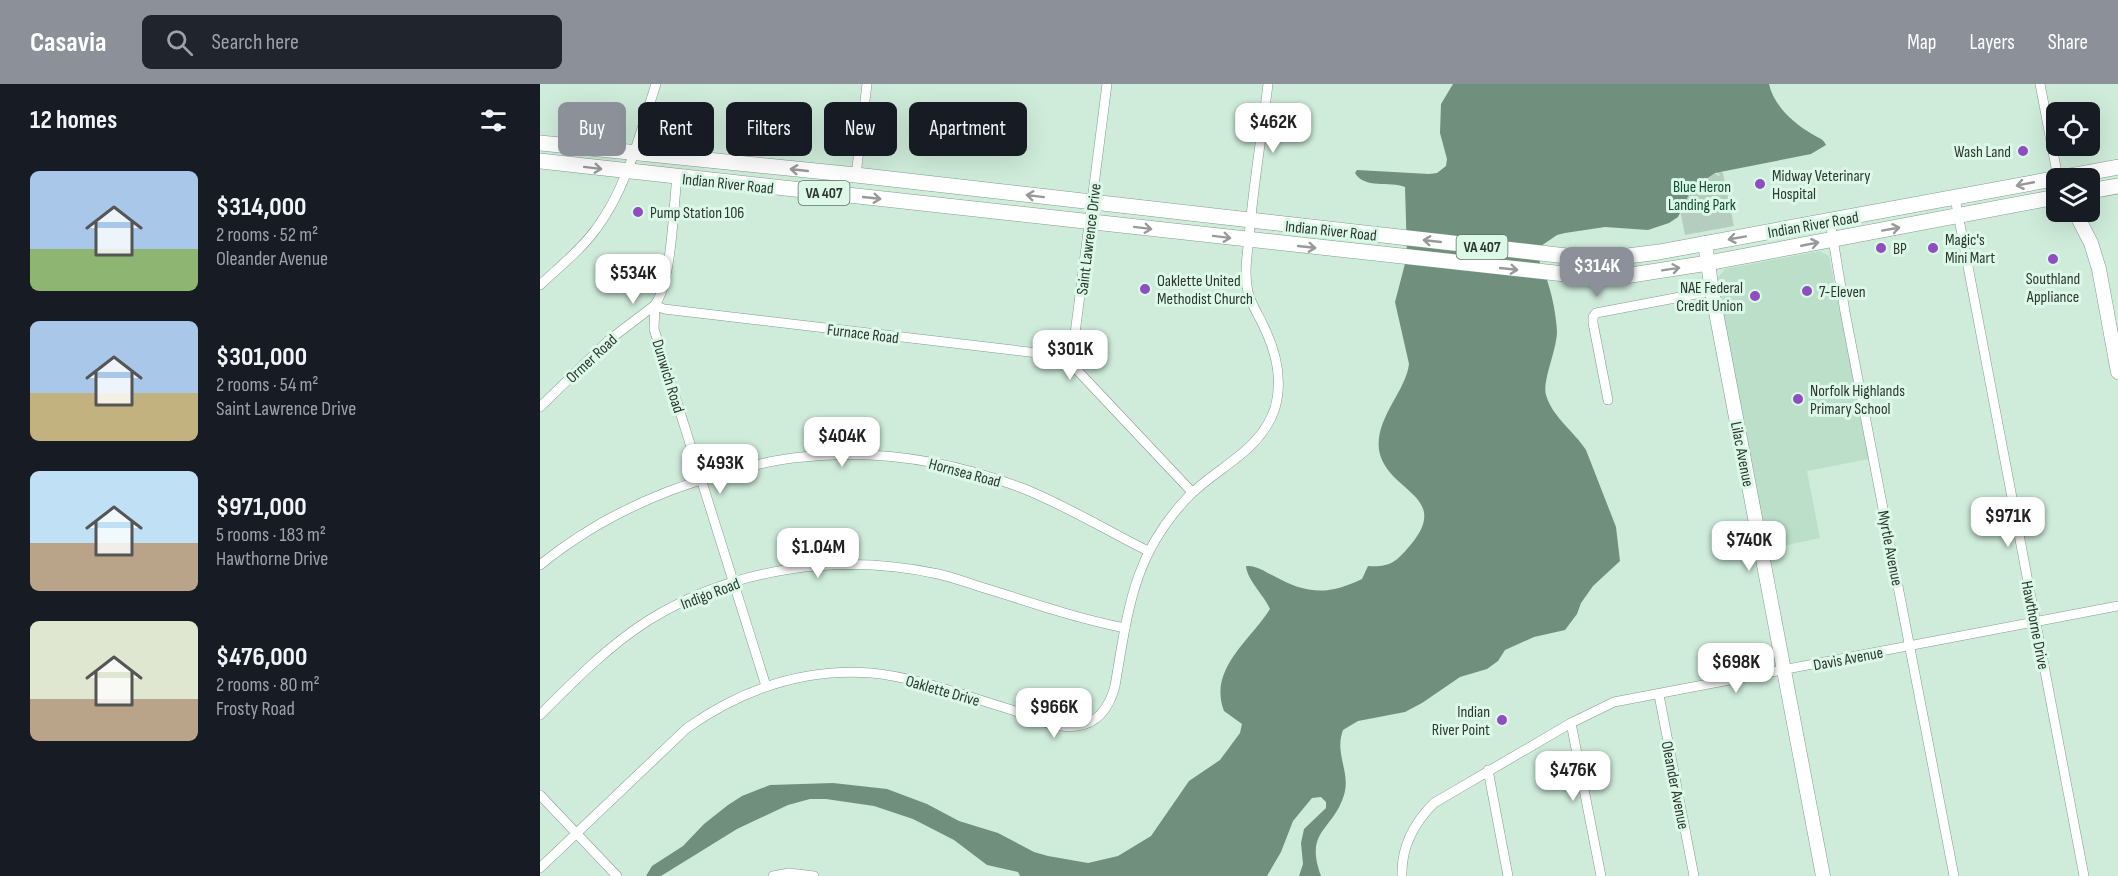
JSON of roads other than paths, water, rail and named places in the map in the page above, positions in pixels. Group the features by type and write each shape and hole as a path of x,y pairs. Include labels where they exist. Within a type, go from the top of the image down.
{"main road":[{"name":"Indian River Road","path":"540,143 856,175 1370,235 1594,258 1636,256 2046,180"},
{"name":"Indian River Road","path":"540,162 1592,277 1625,276 1708,263 2046,199"},
{"name":"Indian River Road","path":"2100,170 2118,167"},
{"path":"2100,189 2118,186"}],"street":[{"path":"540,285 595,231 610,209 633,154 656,84"},
{"path":"856,175 867,84"},
{"name":"Saint Lawrence Drive","path":"1072,357 1107,84"},
{"name":"Oaklette Drive","path":"540,868 687,728 723,705 766,686 794,678 827,674 872,673 932,686 1055,726 1080,726 1097,718 1103,712 1112,697 1134,585 1148,551 1179,506 1192,492 1254,443 1270,419 1277,398 1278,368 1274,349 1248,293 1246,274 1250,221 1268,84"},
{"path":"2040,84 2056,168"},
{"path":"655,305 665,285 677,177"},
{"name":"Hawthorne Drive","path":"1954,198 2084,876"},
{"name":"Myrtle Avenue","path":"1830,220 1845,312 1954,876"},
{"path":"2080,222 2091,243 2099,269 2118,372"},
{"name":"Lilac Avenue","path":"1705,243 1712,291 1823,876"},
{"path":"1608,400 1593,323 1596,313 1712,291"},
{"name":"Furnace Road","path":"655,305 664,309 1072,357"},
{"name":"Ormer Road","path":"540,407 609,340 655,305"},
{"name":"Dunwich Road","path":"655,305 654,329 766,686"},
{"path":"1072,357 1077,370 1192,492"},
{"name":"Hornsea Road","path":"540,565 612,516 677,487 761,464 811,456 868,455 911,458 962,468 1022,488 1148,551"},
{"name":"Indigo Road","path":"540,715 606,652 648,621 689,598 734,582 813,565 894,566 949,577 1084,619 1125,628"},
{"name":"Davis Avenue","path":"1402,876 1405,847 1409,836 1426,810 1443,796 1571,723 1614,702 2118,606"},
{"name":"Oleander Avenue","path":"1659,695 1694,876"},
{"path":"1571,723 1601,876"},
{"path":"1488,770 1508,876"},
{"path":"540,795 617,876"},
{"path":"773,876 789,873 814,876"}],"place":[{"name":"Wash Land","path":"2023,151"},
{"name":"Midway Veterinary Hospital","path":"1760,184"},
{"name":"Pump Station 106","path":"638,212"},
{"name":"BP","path":"1881,248"},
{"name":"Magic's Mini Mart","path":"1933,248"},
{"name":"Southland Appliance","path":"2053,259"},
{"name":"Oaklette United Methodist Church","path":"1145,289"},
{"name":"7-Eleven","path":"1807,291"},
{"name":"NAE Federal Credit Union","path":"1755,296"},
{"name":"Norfolk Highlands Primary School","path":"1798,399"},
{"name":"Indian River Point","path":"1502,720"}],"park label":[{"name":"Blue Heron Landing Park","path":"1702,195"}]}
